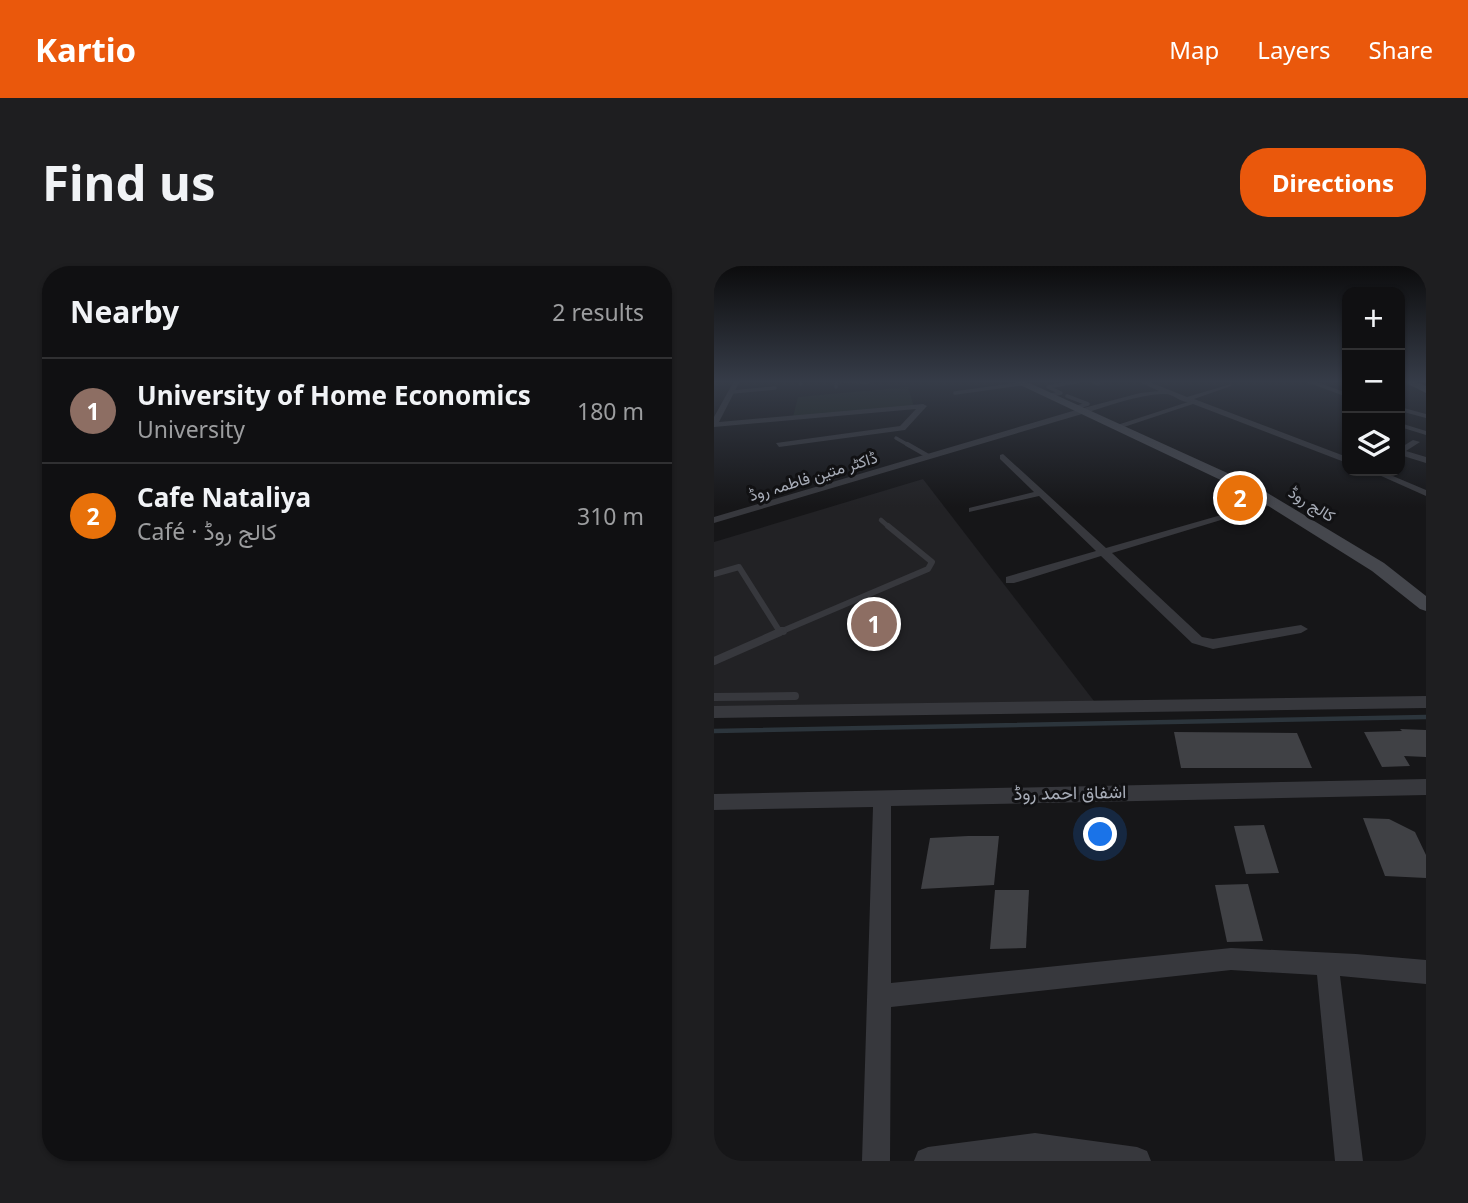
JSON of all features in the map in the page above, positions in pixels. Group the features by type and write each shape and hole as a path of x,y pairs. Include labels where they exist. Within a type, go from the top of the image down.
{"main road":[{"name":"کالج روڈ","path":"1111,423 1232,473 1283,499 1371,553 1426,594"},
{"name":"کالج روڈ","path":"1118,426 1274,501 1377,567 1426,605"}],"street":[{"path":"775,456 782,423"},
{"path":"779,444 902,428 907,423"},
{"name":"ڈاکٹر متین فاطمہ روڈ","path":"714,520 1039,423"},
{"path":"1118,426 1124,423"},
{"path":"1246,423 1342,458"},
{"path":"1405,427 1426,433"},
{"path":"1405,448 1416,442"},
{"path":"1405,453 1426,460"},
{"path":"1003,457 1102,552 1205,644 1301,629"},
{"path":"1386,476 1421,490 1426,482"},
{"path":"973,510 1041,494"},
{"path":"1010,580 1274,501"},
{"path":"714,712 1426,702"},
{"name":"اشفاق احمد روڈ","path":"714,802 1426,787"},
{"path":"876,1161 882,798"},
{"path":"880,996 1231,959 1426,972"},
{"path":"1327,964 1349,1161"},
{"path":"928,1161 1035,1147 1137,1161"}],"lane":[{"path":"897,438 928,456"},
{"path":"714,661 928,569 932,562 881,520"},
{"path":"714,574 738,566 780,632"},
{"path":"714,697 795,696"}],"shaded area":[{"path":"923,479 1097,705 714,712 714,542"}],"building":[{"path":"1400,729 1426,730 1426,757 1404,756 1410,766 1382,767 1364,732 1402,731"},
{"path":"1174,732 1297,733 1312,768 1181,768"},
{"path":"1363,818 1389,819 1415,832 1426,855 1426,878 1385,876"},
{"path":"1264,825 1279,873 1246,874 1234,826"},
{"path":"999,836 994,885 921,889 930,838"},
{"path":"1248,884 1263,941 1227,942 1215,885"},
{"path":"995,890 1029,890 1026,948 990,949"}],"waterway":[{"path":"714,731 1426,717"}],"place":[{"name":"Cafe Nataliya","path":"1240,498"},
{"name":"University of Home Economics","path":"874,624"}]}
